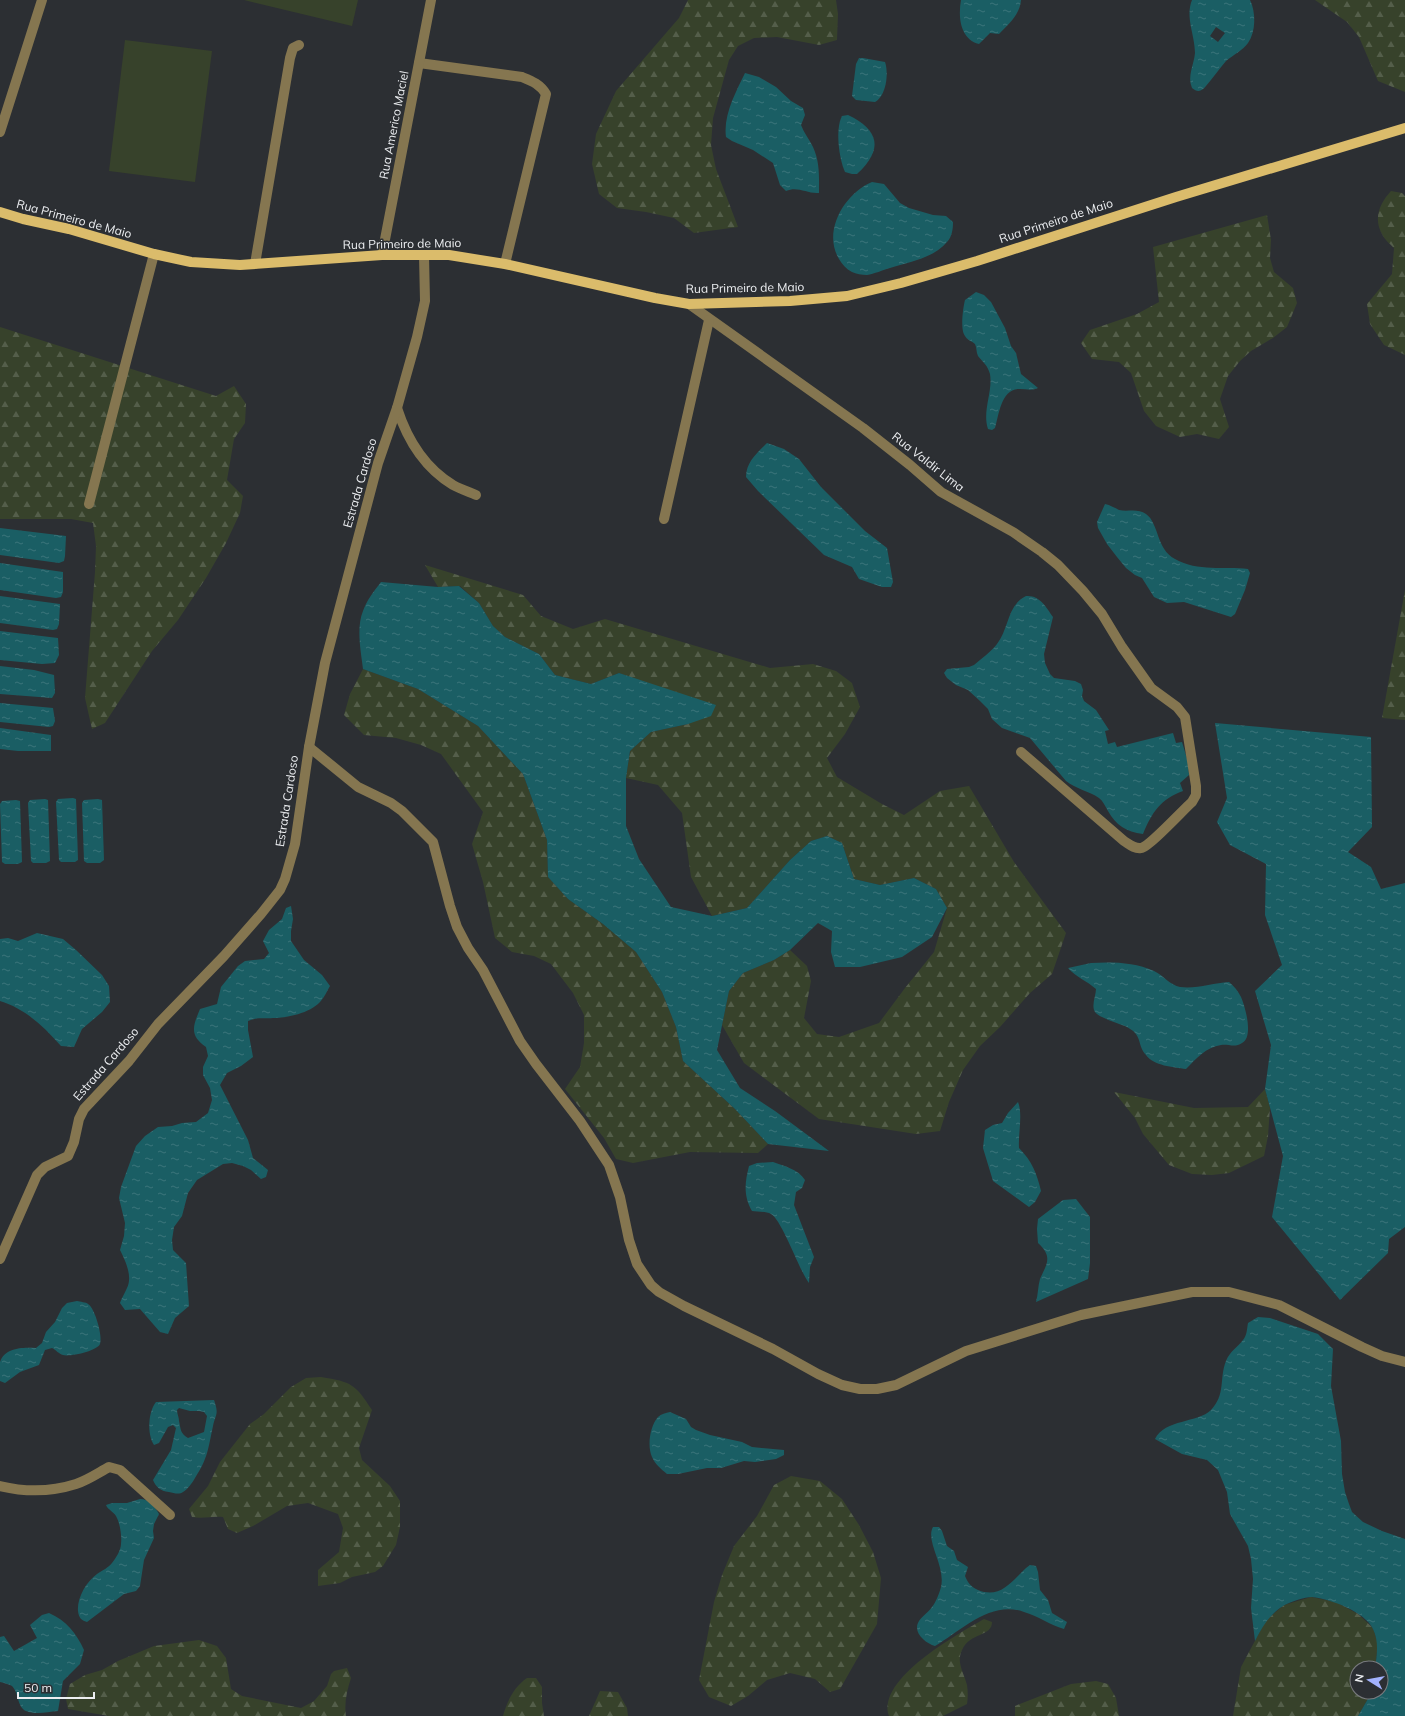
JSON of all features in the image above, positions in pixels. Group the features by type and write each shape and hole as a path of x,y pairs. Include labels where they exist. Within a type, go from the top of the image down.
{"main road":[{"name":"Rua Primeiro de Maio","path":"0,212 23,219 69,229 154,254 191,262 255,264 382,255 465,256 655,298 689,304 816,300 847,296 893,285 977,261 1176,197 1405,128"}],"street":[{"path":"0,132 42,0"},
{"name":"Rua Americo Maciel","path":"382,255 431,0"},
{"path":"255,264 290,58 293,48 300,46"},
{"path":"419,63 522,77 533,81 542,88 546,94 505,264"},
{"path":"89,504 154,254"},
{"name":"Estrada Cardoso","path":"0,1259 37,1175 45,1167 68,1156 74,1142 81,1113 129,1061 158,1024 224,956 280,890 285,879 295,844 309,747 325,663 378,463 397,408 417,337 425,301 424,255"},
{"name":"Rua Valdir Lima","path":"689,304 863,428 910,465 941,492 1013,532 1058,565 1092,602 1151,688 1177,707 1185,717 1195,778 1196,795 1192,802 1143,847 1134,847 1124,841 1021,752"},
{"path":"664,518 710,320"},
{"path":"397,408 408,437 421,456 439,475 454,486 476,495"},
{"path":"309,747 358,788 391,803 402,811 433,842 457,927 468,948 483,970 520,1041 580,1121 609,1165 620,1197 629,1240 637,1264 651,1285 659,1292 684,1306 773,1349 818,1374 842,1385 860,1389 877,1389 896,1385 966,1351 1082,1315 1176,1295 1206,1291 1229,1292 1279,1305 1362,1347 1382,1356 1405,1362"},
{"path":"0,1486 20,1490 56,1488 76,1484 109,1467 126,1474 170,1515"}],"green space":[{"path":"244,0 358,0 352,26"},
{"path":"688,0 836,0 838,14 837,40 819,45 777,37 754,38 738,46 729,60 713,118 711,145 716,169 738,227 694,233 674,218 617,208 599,194 592,164 596,134 616,91 679,18"},
{"path":"1315,0 1405,0 1405,92 1378,81 1359,37 1347,22"},
{"path":"125,40 212,51 195,182 109,171"},
{"path":"1391,191 1402,193 1405,196 1405,355 1384,345 1370,324 1367,304 1392,274 1394,248 1383,236 1378,222 1381,206"},
{"path":"1267,215 1271,240 1270,258 1274,272 1293,288 1297,303 1287,327 1273,338 1251,351 1240,361 1228,376 1220,399 1229,427 1219,439 1197,434 1180,437 1156,426 1144,411 1131,373 1119,362 1092,359 1081,343 1090,330 1137,314 1159,302 1153,247"},
{"path":"0,327 216,396 234,386 246,404 245,423 234,439 227,480 243,496 240,513 226,543 206,578 178,620 152,651 105,723 92,729 85,698 95,572 96,546 93,523 71,519 0,519"},
{"path":"425,565 523,595 541,616 573,629 605,619 770,668 813,664 836,671 852,683 860,707 845,734 827,758 837,777 882,804 904,815 940,791 969,786 1014,862 1066,933 1052,974 1030,993 1000,1027 980,1046 963,1070 949,1102 940,1131 916,1134 819,1119 744,1063 722,1025 729,991 743,973 774,960 790,950 807,966 811,981 804,1018 817,1034 839,1037 879,1023 934,952 947,908 936,889 914,878 880,885 854,879 842,843 827,836 811,841 790,860 747,908 712,916 691,877 682,813 658,785 626,778 630,751 651,732 688,724 649,684 619,673 591,684 555,675 539,654 505,637 493,626 479,603 460,586 438,587"},
{"path":"1405,590 1405,720 1382,718"},
{"path":"363,669 418,689 478,726 523,774 547,840 548,877 568,899 603,924 636,952 662,992 676,1027 683,1061 735,1109 768,1144 758,1153 690,1152 633,1163 616,1159 604,1138 565,1089 580,1067 584,1043 584,1015 573,993 551,964 534,956 512,952 495,938 483,882 472,844 483,812 441,754 421,745 396,738 364,735 344,715 350,694"},
{"path":"1265,1089 1270,1108 1268,1136 1264,1156 1229,1173 1212,1175 1192,1174 1169,1165 1143,1134 1135,1118 1114,1092 1194,1108 1248,1107"},
{"path":"321,1377 346,1383 357,1389 372,1410 359,1448 362,1460 390,1486 400,1501 400,1527 396,1545 383,1566 375,1572 352,1577 340,1583 318,1586 318,1570 339,1552 343,1528 338,1514 308,1503 287,1506 253,1526 237,1533 228,1529 223,1517 192,1517 189,1509 208,1486 220,1462 250,1424 264,1414 291,1387 306,1378"},
{"path":"791,1476 820,1481 842,1499 859,1525 873,1552 881,1578 877,1624 840,1689 830,1692 815,1679 790,1673 767,1680 748,1696 731,1706 709,1697 699,1680 714,1602 722,1575 734,1546 757,1516 774,1485"},
{"path":"1311,1597 1336,1602 1358,1614 1373,1628 1378,1644 1376,1660 1349,1660 1349,1700 1367,1700 1358,1716 1233,1716 1241,1667 1266,1620 1284,1605"},
{"path":"984,1619 992,1622 991,1627 985,1633 970,1640 960,1654 961,1668 967,1685 967,1704 943,1716 889,1716 888,1702 895,1687 906,1673 922,1659 956,1635"},
{"path":"199,1640 217,1646 226,1658 231,1689 242,1696 301,1708 314,1701 327,1686 331,1674 334,1671 347,1668 351,1678 346,1697 346,1716 109,1716 68,1709 66,1699 70,1684 85,1675 102,1670 118,1661 154,1646"},
{"path":"527,1678 536,1678 542,1687 544,1716 503,1716 512,1695 518,1686"},
{"path":"1096,1681 1108,1684 1116,1698 1119,1716 1015,1716 1015,1706 1071,1684"},
{"path":"600,1691 618,1692 627,1708 628,1716 589,1716"}],"water":[{"path":"961,0 1021,0 1019,10 1007,26 999,34 990,33 979,44 968,37 964,32 960,20"},
{"path":"1192,0 1250,0 1254,16 1253,33 1246,46 1226,61 1200,91 1192,88 1190,79 1195,46 1190,19 1190,6","holes":["1216,27 1225,33 1218,42 1210,36"]},
{"path":"859,58 885,62 887,72 886,84 882,95 875,102 856,100 852,96 856,64"},
{"path":"745,73 759,77 776,87 791,101 803,108 805,115 801,125 817,158 819,170 819,193 795,189 786,191 780,185 773,163 753,150 726,137 726,120 728,112"},
{"path":"848,115 866,127 872,134 874,141 874,148 871,156 866,165 857,174 845,172 840,152 838,136 840,122 842,116"},
{"path":"872,182 884,184 900,203 909,208 933,215 946,216 953,222 952,233 949,240 942,247 928,256 873,274 867,275 854,273 844,266 834,248 833,237 835,225 845,204 862,187"},
{"path":"976,292 984,295 991,302 1005,328 1011,346 1016,353 1021,374 1038,388 1031,390 1014,390 1009,393 1002,403 995,428 992,430 988,429 986,422 991,381 990,374 987,366 978,356 975,344 963,333 962,324 965,300"},
{"path":"767,443 784,449 799,459 821,487 865,531 887,548 893,582 891,587 882,587 859,579 852,567 824,555 758,491 746,477 746,472 750,462"},
{"path":"1105,504 1119,510 1143,512 1146,514 1153,523 1164,549 1175,559 1193,566 1248,569 1250,573 1235,614 1231,617 1184,602 1167,603 1154,597 1142,578 1126,568 1117,557 1107,544 1098,528 1097,522"},
{"path":"0,528 66,536 64,561 59,563 0,555"},
{"path":"0,563 63,572 63,592 61,597 56,598 0,590"},
{"path":"381,582 438,587 459,586 479,603 493,626 505,637 539,654 555,675 591,684 619,673 716,705 711,716 688,724 651,732 630,751 626,778 626,826 639,859 671,907 712,916 747,908 790,860 811,841 827,836 842,843 854,879 880,885 914,878 936,889 947,908 932,937 902,957 860,967 835,967 831,952 832,931 818,923 790,950 774,960 743,973 729,991 717,1050 740,1088 775,1111 829,1151 768,1144 735,1109 683,1061 676,1027 662,992 636,952 603,924 568,899 548,877 547,840 523,774 478,726 418,689 363,669 360,640 361,618 369,599"},
{"path":"0,596 60,604 59,624 57,629 53,630 0,623"},
{"path":"1026,596 1035,597 1039,600 1053,617 1044,654 1045,663 1050,674 1054,678 1075,681 1081,684 1084,701 1096,710 1109,730 1105,731 1108,744 1115,742 1117,747 1173,733 1176,743 1182,742 1188,762 1189,775 1180,783 1183,791 1175,794 1158,807 1143,834 1131,832 1118,824 1099,798 1066,781 1030,738 1002,728 992,719 988,709 980,701 968,690 956,685 947,678 944,673 947,669 969,667 974,665 989,653 1001,638 1015,605"},
{"path":"0,631 58,638 59,655 55,663 42,664 0,660"},
{"path":"0,666 34,670 54,675 55,693 52,698 0,694"},
{"path":"0,703 53,708 55,721 53,726 49,727 0,722"},
{"path":"1215,723 1371,737 1372,827 1348,852 1371,867 1381,889 1405,883 1405,1227 1389,1239 1388,1253 1340,1300 1272,1217 1283,1156 1265,1089 1271,1045 1255,991 1282,965 1265,915 1266,864 1230,845 1217,822 1227,798"},
{"path":"0,728 51,735 51,751 18,751 0,749"},
{"path":"58,799 76,799 78,860 75,862 61,862 59,860 56,802"},
{"path":"30,800 48,800 50,861 46,863 33,863 31,861 28,803"},
{"path":"84,800 102,800 104,860 100,863 87,863 84,861 82,803"},
{"path":"2,801 20,801 22,862 18,864 5,864 2,862 0,804"},
{"path":"291,906 293,919 291,941 304,960 322,975 330,986 316,1006 304,1012 279,1018 248,1021 248,1030 253,1057 241,1066 227,1073 220,1085 248,1140 253,1158 268,1170 266,1177 261,1179 251,1170 243,1166 232,1163 223,1164 197,1180 188,1193 182,1216 174,1227 172,1240 173,1250 186,1263 189,1306 175,1318 168,1334 160,1332 140,1309 125,1310 120,1303 129,1283 128,1268 120,1250 124,1236 125,1223 119,1198 121,1187 136,1146 145,1136 158,1127 196,1122 208,1113 212,1100 210,1088 203,1075 203,1067 208,1056 206,1047 197,1038 194,1030 194,1025 200,1009 217,1004 221,987 238,966 245,961 264,959 269,953 263,941 269,930 282,919 286,908"},
{"path":"37,933 63,939 102,975 109,986 110,1002 102,1012 82,1029 74,1047 61,1046 34,1019 9,1004 0,1001 0,939 8,938 18,941"},
{"path":"1091,963 1131,964 1139,966 1154,971 1180,987 1193,987 1229,982 1239,993 1245,1007 1248,1021 1246,1040 1234,1046 1221,1045 1211,1048 1186,1069 1154,1062 1149,1059 1143,1051 1137,1036 1131,1029 1096,1013 1093,1005 1096,989 1068,968"},
{"path":"1018,1102 1020,1112 1019,1148 1033,1168 1041,1191 1035,1202 1029,1207 993,1181 983,1148 985,1130 993,1125 1002,1123 1008,1113"},
{"path":"773,1162 799,1173 805,1180 802,1188 796,1192 794,1205 814,1257 810,1267 809,1283 775,1218 769,1213 752,1211 747,1199 746,1183 749,1166 757,1163"},
{"path":"1076,1199 1090,1217 1090,1263 1088,1279 1036,1302 1040,1279 1045,1269 1047,1260 1046,1252 1038,1243 1038,1219 1063,1200"},
{"path":"77,1301 87,1303 93,1311 98,1323 101,1340 98,1347 83,1353 71,1355 62,1354 52,1348 45,1350 39,1365 20,1372 5,1383 0,1381 0,1362 2,1357 6,1353 15,1349 36,1348 42,1343 46,1332 55,1322 62,1308 67,1303"},
{"path":"1258,1317 1270,1318 1318,1334 1333,1349 1331,1386 1341,1441 1342,1474 1345,1492 1352,1512 1363,1522 1382,1531 1405,1539 1405,1716 1358,1716 1367,1700 1389,1700 1389,1660 1376,1660 1377,1643 1373,1629 1363,1617 1347,1607 1328,1600 1312,1597 1293,1601 1283,1606 1270,1617 1255,1641 1251,1608 1253,1579 1251,1559 1248,1546 1230,1514 1227,1492 1218,1470 1207,1460 1182,1454 1155,1439 1166,1428 1205,1414 1216,1404 1219,1398 1226,1361 1244,1338 1248,1323"},
{"path":"214,1400 216,1405 216,1414 205,1459 191,1484 181,1493 161,1490 157,1487 153,1480 171,1450 176,1428 173,1425 168,1427 159,1443 154,1445 150,1435 149,1423 151,1411 156,1402","holes":["179,1408 190,1411 204,1412 207,1416 204,1432 188,1438 181,1431 177,1410"]},
{"path":"670,1412 686,1419 691,1427 696,1430 710,1435 742,1442 752,1447 784,1450 784,1455 776,1459 755,1462 744,1461 721,1468 707,1468 678,1474 667,1474 653,1460 650,1452 650,1436 655,1421 658,1417"},
{"path":"140,1499 149,1502 154,1506 159,1514 154,1524 154,1538 144,1560 140,1586 136,1591 124,1594 87,1622 80,1617 78,1611 79,1601 83,1591 93,1577 112,1563 121,1546 119,1522 115,1514 106,1505 112,1503 127,1503"},
{"path":"933,1527 939,1527 942,1531 947,1546 954,1551 957,1560 968,1567 965,1576 967,1581 973,1588 978,1590 986,1592 999,1591 1005,1588 1030,1565 1036,1566 1040,1590 1048,1600 1052,1613 1067,1622 1064,1629 1024,1612 1012,1609 988,1613 977,1618 935,1646 924,1640 918,1633 917,1625 920,1619 935,1603 941,1587 942,1579 939,1562 933,1547 931,1533"},
{"path":"49,1613 61,1620 70,1628 78,1638 84,1650 80,1664 63,1681 58,1711 34,1713 23,1709 12,1686 0,1682 0,1637 4,1636 14,1651 37,1638 30,1625 42,1615"}]}
